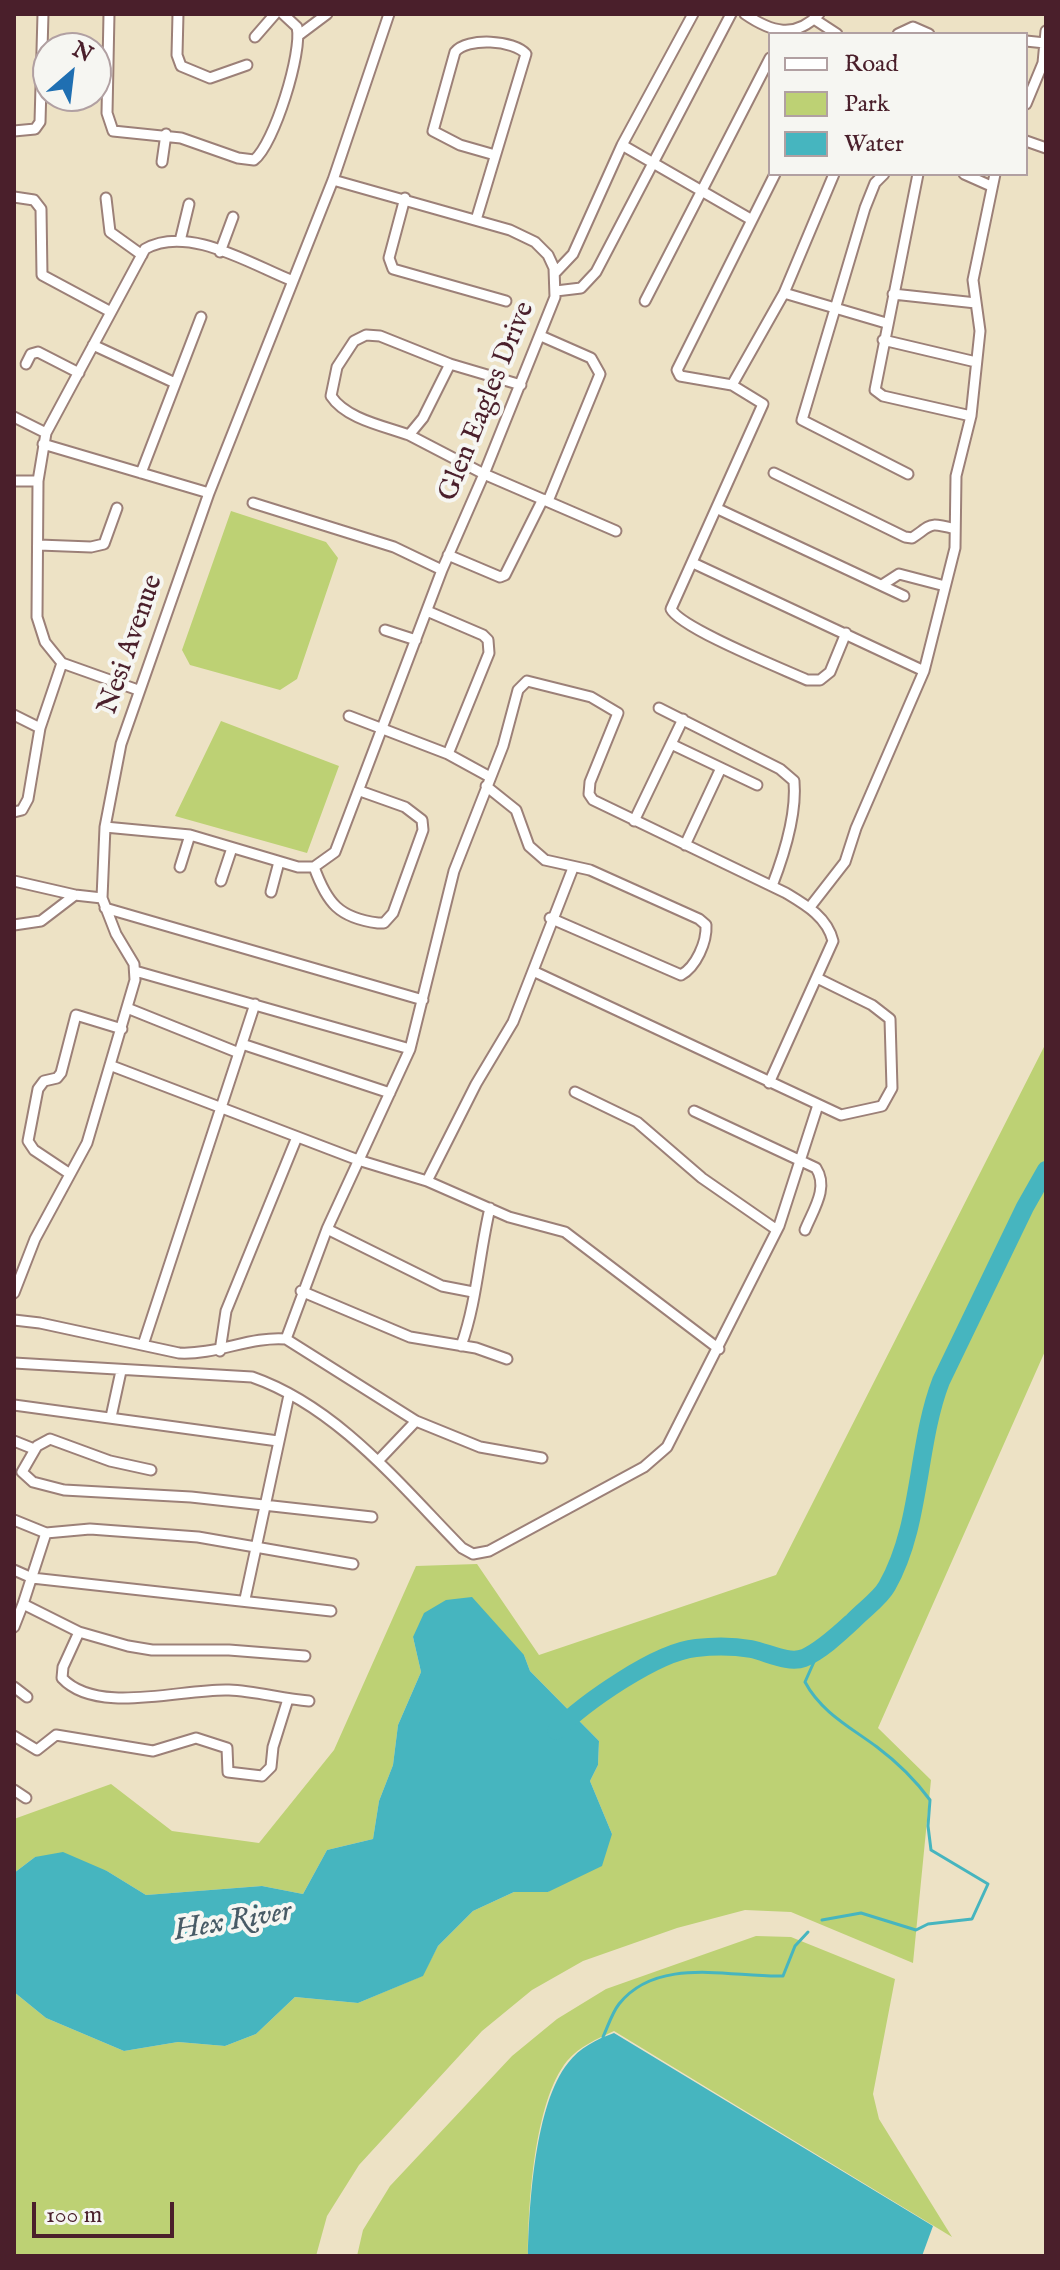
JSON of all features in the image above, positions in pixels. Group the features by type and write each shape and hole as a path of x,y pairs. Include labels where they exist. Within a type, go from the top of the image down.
{"street":[{"path":"14,131 35,129 40,122 43,14"},
{"path":"109,14 109,126 119,133 166,134 254,160 268,143 298,47 297,27 283,14"},
{"path":"178,14 177,55 181,66 210,78 247,65"},
{"path":"255,37 275,14"},
{"path":"299,35 327,14"},
{"name":"Nesi Avenue","path":"135,971 104,903 105,827 116,764 138,690 209,493 333,180 389,14"},
{"path":"555,273 573,254 622,145 693,14"},
{"path":"556,291 581,288 596,272 731,14"},
{"path":"745,14 781,32"},
{"path":"785,32 816,16 835,32"},
{"path":"902,32 913,27 924,32"},
{"path":"1028,99 1043,63 1046,31"},
{"path":"476,220 526,54 513,45 469,43 455,52 433,131 451,142 495,155"},
{"path":"645,301 768,62"},
{"path":"162,162 166,134"},
{"path":"622,145 752,220"},
{"path":"774,176 677,370 680,376 732,385 763,404 671,609 675,617 697,630 807,680 820,680 830,672 846,633"},
{"path":"732,385 784,293 833,176"},
{"path":"882,176 875,183 865,208 802,420 908,474"},
{"path":"918,176 886,323 875,382 877,393 971,416"},
{"path":"968,176 991,186"},
{"path":"810,907 845,862 856,828 906,721 924,671 955,548 956,476 971,416 980,315 973,280 994,176"},
{"name":"Glen Eagles Drive","path":"314,867 335,852 442,570 521,385 556,291 555,273 548,255 521,233 333,180"},
{"path":"14,197 34,200 41,209 42,275 111,312"},
{"path":"106,198 110,232 142,255"},
{"path":"405,198 389,258 393,269 506,301"},
{"path":"180,241 189,204"},
{"path":"220,252 233,217"},
{"path":"138,690 62,663 45,642 37,617 38,481 46,433 142,255 154,244 180,241 220,252 293,281"},
{"path":"784,293 886,323"},
{"path":"893,294 976,303"},
{"path":"141,473 173,382 201,317"},
{"path":"521,385 450,364 380,336 366,335 354,341 337,367 331,396 337,405 616,531"},
{"path":"448,555 500,577 505,575 546,500 600,374 591,358 541,336"},
{"path":"883,340 976,362"},
{"path":"93,345 173,382"},
{"path":"26,364 31,354 38,352 79,373"},
{"path":"409,435 423,418 450,364"},
{"path":"14,417 46,433"},
{"path":"43,444 209,493"},
{"path":"774,473 905,537 912,538 924,526 934,524 955,529"},
{"path":"14,481 38,481"},
{"path":"253,503 394,547 442,570"},
{"path":"39,545 91,547 104,544 117,508"},
{"path":"718,509 904,596"},
{"path":"693,563 924,671"},
{"path":"882,585 899,574 945,586"},
{"path":"427,611 488,640 489,653 448,754"},
{"path":"385,630 416,640"},
{"path":"14,812 22,810 28,799 40,728 62,663"},
{"path":"286,1339 301,1291 327,1229 410,1049 454,871 518,690 527,681 591,697 618,713 589,794 593,800 772,886 810,907 830,929 833,941 769,1083"},
{"path":"659,708 780,769 794,781 795,794 784,848 772,886"},
{"path":"14,715 40,728"},
{"path":"349,716 448,754 488,781 516,810 529,846 545,860 590,870 699,919 706,925 707,937 689,970 681,975 550,918"},
{"path":"634,821 683,719"},
{"path":"671,744 757,785"},
{"path":"685,845 721,768"},
{"path":"105,827 190,835 279,862 314,867 323,893 335,908 384,923 393,913 423,830 422,820 405,807 360,791"},
{"path":"180,867 190,835"},
{"path":"221,881 232,848"},
{"path":"271,892 279,862"},
{"path":"427,1181 476,1084 513,1022 550,918 573,868"},
{"path":"14,881 104,903 423,1000"},
{"path":"14,925 41,921 75,895"},
{"path":"14,1293 35,1239 87,1143 112,1066 135,971 410,1049"},
{"path":"533,971 841,1115 882,1106 892,1088 890,1019 884,1012 817,978"},
{"path":"143,1345 255,1004"},
{"path":"127,1008 241,1049 390,1093"},
{"path":"70,1174 34,1150 28,1141 38,1089 44,1081 57,1078 61,1073 76,1015 122,1029"},
{"path":"112,1066 358,1160 427,1181 509,1217 565,1232 719,1349"},
{"path":"575,1092 637,1122 702,1178 777,1230"},
{"path":"14,1363 252,1377 326,1418 378,1461 462,1548 473,1554 489,1551 603,1490 658,1456 672,1439 777,1230 818,1105"},
{"path":"694,1111 802,1158 816,1168 823,1178 822,1189 805,1230"},
{"path":"220,1351 226,1311 297,1137"},
{"path":"461,1346 473,1307 473,1292 490,1208"},
{"path":"327,1229 442,1286 473,1292"},
{"path":"301,1291 410,1337 461,1346 507,1359"},
{"path":"14,1320 179,1353 220,1351 271,1338 286,1339 416,1421 480,1447 542,1458"},
{"path":"111,1417 121,1371"},
{"path":"245,1599 289,1395"},
{"path":"14,1405 278,1441"},
{"path":"378,1461 416,1421"},
{"path":"151,1470 110,1461 50,1439 34,1449 22,1472 33,1482 64,1490 149,1494 372,1517"},
{"path":"14,1441 34,1449"},
{"path":"14,1520 46,1533 90,1529 198,1537 353,1564"},
{"path":"14,1627 46,1533"},
{"path":"14,1570 32,1578 245,1599 331,1611"},
{"path":"23,1604 79,1632 152,1650 229,1650 305,1656"},
{"path":"79,1632 63,1667 62,1678 95,1694 152,1698 234,1690 309,1701"},
{"path":"14,1687 27,1697"},
{"path":"14,1736 37,1750 56,1735 153,1751 201,1738 227,1748 226,1770 262,1776 271,1767 273,1747 288,1699"},
{"path":"14,1790 26,1798"}],"green space":[{"path":"231,511 326,542 338,558 297,679 280,690 190,665 182,650"},
{"path":"221,721 339,766 307,853 175,816"},
{"path":"1046,1043 1046,1349 878,1728 931,1780 913,1963 791,1912 745,1910 677,1928 583,1961 532,1990 482,2031 359,2165 327,2216 316,2256 14,2256 14,1992 46,2018 124,2051 178,2042 225,2046 256,2034 295,1997 358,2003 422,1976 438,1946 473,1911 514,1892 548,1892 612,1834 590,1781 598,1765 599,1741 530,1671 524,1655 413,1637 421,1672 398,1725 393,1765 379,1801 373,1839 327,1850 303,1894 262,1886 146,1895 107,1871 35,1857 14,1873 14,1819 111,1784 172,1831 259,1843 334,1750 416,1566 477,1564 539,1655 776,1575"},
{"path":"756,1936 791,1937 895,1979 873,2094 879,2119 952,2237 614,2031 583,2047 567,2061 547,2102 535,2155 528,2256 357,2256 363,2230 390,2186 512,2056 557,2019 606,1989"}],"water":[{"name":"Hex River","path":"472,1597 524,1655 530,1671 599,1741 598,1765 590,1781 612,1834 602,1866 548,1892 514,1892 473,1911 438,1946 423,1976 358,2003 295,1997 256,2034 225,2046 178,2042 124,2051 46,2018 14,1992 14,1873 35,1857 63,1852 107,1871 146,1895 262,1886 303,1894 327,1850 373,1839 379,1801 393,1765 398,1725 421,1672 413,1637 424,1613 446,1600"},
{"path":"614,2033 933,2226 922,2256 528,2256 536,2156 548,2103 557,2081 572,2058 589,2045"}],"waterway":[{"path":"556,1731 622,1680 680,1652 703,1647 731,1647 751,1649 784,1659 804,1658 830,1641 880,1595 887,1586 907,1537 927,1432 941,1381 1046,1170"},
{"path":"821,1646 805,1682 812,1693 837,1718 899,1765 930,1800 928,1826 931,1850 988,1884 972,1919 928,1924 916,1930 861,1913 822,1920"},
{"path":"603,2037 619,2004 635,1989 654,1979 697,1972 783,1976 795,1946 808,1932"}]}
